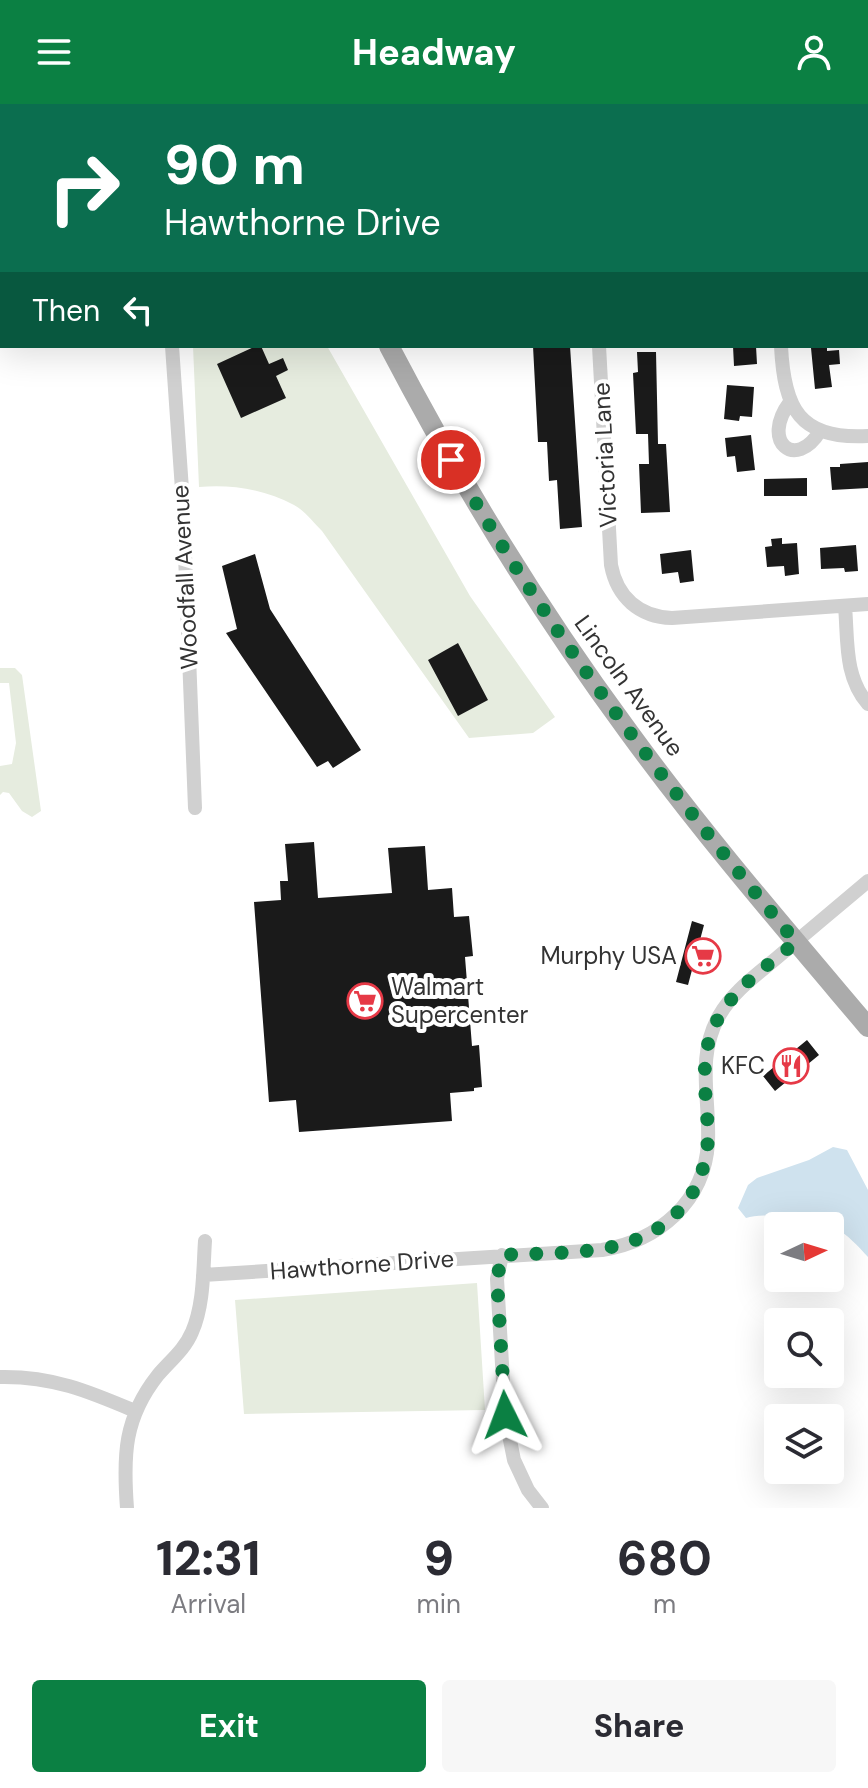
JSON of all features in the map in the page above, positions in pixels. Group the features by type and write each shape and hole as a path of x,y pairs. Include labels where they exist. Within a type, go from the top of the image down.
{"main road":[{"name":"Lincoln Avenue","path":"390,348 467,488 572,653 683,804 868,1027"}],"street":[{"name":"Woodfall Avenue","path":"172,348 195,808"},
{"name":"Victoria Lane","path":"599,348 611,565 619,590 627,601 647,614 661,618 845,606"},
{"path":"781,348 785,389 790,402 805,421 820,431 848,437 868,436"},
{"path":"790,402 778,422 777,433 782,445 802,450 814,441 820,431"},
{"path":"868,604 845,606 851,677 868,704"},
{"name":"Hawthorne Drive","path":"203,1275 620,1247 655,1233 680,1211 699,1180 705,1161 708,1129 704,1068 711,1033 730,999 868,881"},
{"path":"127,1508 126,1451 135,1411 142,1398 183,1349 193,1331 203,1275 205,1241"},
{"path":"502,1255 497,1279 505,1415 514,1460 528,1490 542,1508"},
{"path":"0,1377 31,1376 59,1382 135,1411"}],"shaded area":[{"path":"193,348 328,348 470,596 555,717 533,733 469,738 322,531 305,513 259,491 223,486 199,487"},
{"path":"0,668 15,668 22,675 41,811 32,817 22,811 9,793 0,795 0,766 12,764 16,743 9,683 0,683"},
{"path":"477,1283 485,1410 244,1414 235,1300"}],"water":[{"path":"833,1147 847,1150 868,1190 868,1257 844,1234 844,1212 764,1212 764,1216 746,1218 738,1208 748,1185 757,1178 809,1160"}],"building":[{"path":"252,348 262,348 269,364 283,358 288,370 276,376 286,398 241,418 217,364"},
{"path":"533,348 570,348 582,527 560,529 557,480 549,481 547,442 538,442"},
{"path":"733,348 756,348 757,364 734,366"},
{"path":"811,348 839,350 840,364 829,365 832,387 815,389"},
{"path":"637,352 656,352 658,444 666,444 670,512 641,513 639,464 649,464 648,434 636,434 633,373 638,372"},
{"path":"727,385 754,387 752,417 740,416 739,421 724,419"},
{"path":"751,435 755,470 737,472 735,456 727,457 725,438"},
{"path":"868,462 868,488 832,490 830,467"},
{"path":"807,478 807,496 764,496 764,479"},
{"path":"782,538 782,544 797,543 799,574 785,576 784,566 767,567 765,547 772,546 771,539"},
{"path":"856,545 858,571 821,569 820,548"},
{"path":"691,550 694,581 680,583 678,572 662,574 660,554"},
{"path":"255,554 270,609 361,750 333,768 328,761 317,767 226,633 237,629 222,566"},
{"path":"458,643 488,700 458,716 428,660"},
{"name":"Walmart Supercenter","path":"314,842 318,898 392,893 388,848 425,846 428,890 452,888 454,917 469,916 473,956 465,957 472,1046 479,1045 482,1087 474,1088 474,1091 450,1093 452,1121 299,1132 296,1100 269,1102 254,902 281,900 280,881 288,881 285,844"},
{"name":"Murphy USA","path":"692,921 704,925 688,985 676,982"},
{"name":"KFC","path":"807,1040 819,1055 775,1091 763,1076"}],"place":[{"name":"Murphy USA","path":"703,956"},
{"name":"Walmart Supercenter","path":"365,1001"},
{"name":"KFC","path":"791,1066"}],"route":[{"path":"451,460 519,572 614,713 683,804 796,942 730,999 711,1033 704,1068 708,1129 705,1161 699,1180 680,1211 655,1233 620,1247 502,1255 497,1279 505,1415"}]}
